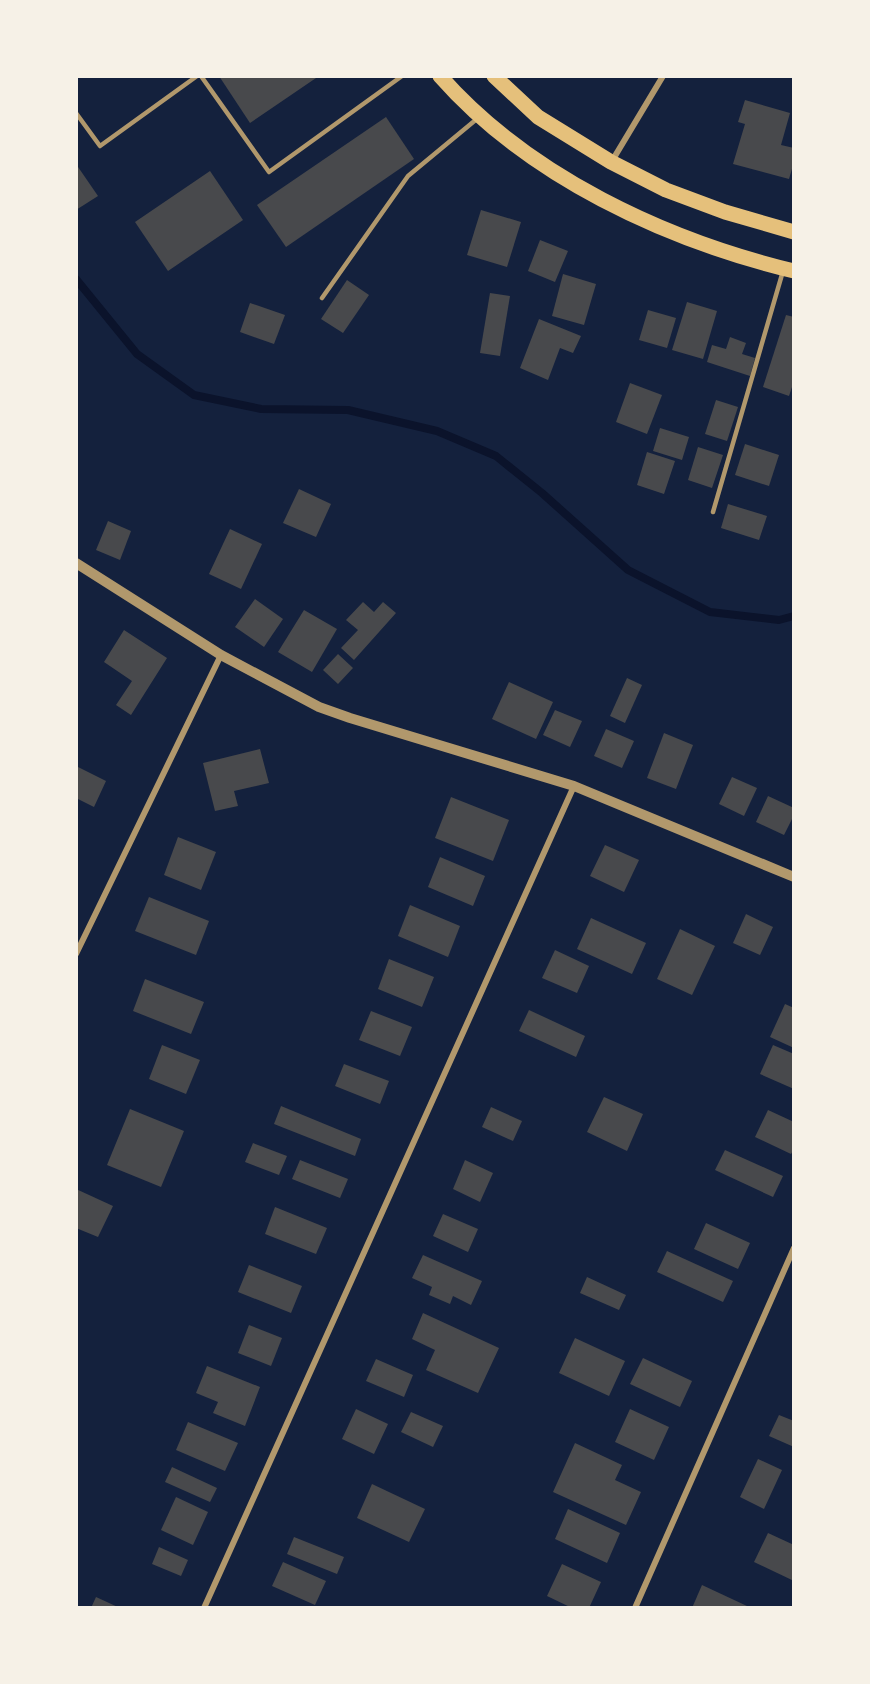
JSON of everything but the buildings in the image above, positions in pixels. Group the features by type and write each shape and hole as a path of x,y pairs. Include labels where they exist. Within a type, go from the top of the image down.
{"main road":[{"path":"440,76 479,118 516,146 589,193 654,225 789,269"},
{"path":"494,76 538,117 611,162 666,190 725,212 794,232"}],"street":[{"path":"611,162 663,76"},
{"path":"76,563 221,655 318,707 574,786 794,876"},
{"path":"76,954 221,655"},
{"path":"204,1608 574,786"},
{"path":"634,1608 794,1248"}],"lane":[{"path":"76,113 100,146 199,76 269,172 402,76"},
{"path":"322,298 408,176 479,118"},
{"path":"713,512 789,269"}],"waterway":[{"path":"76,279 137,354 194,395 261,409 348,410 437,431 496,456 542,493 628,570 710,612 779,620 794,616"}]}
